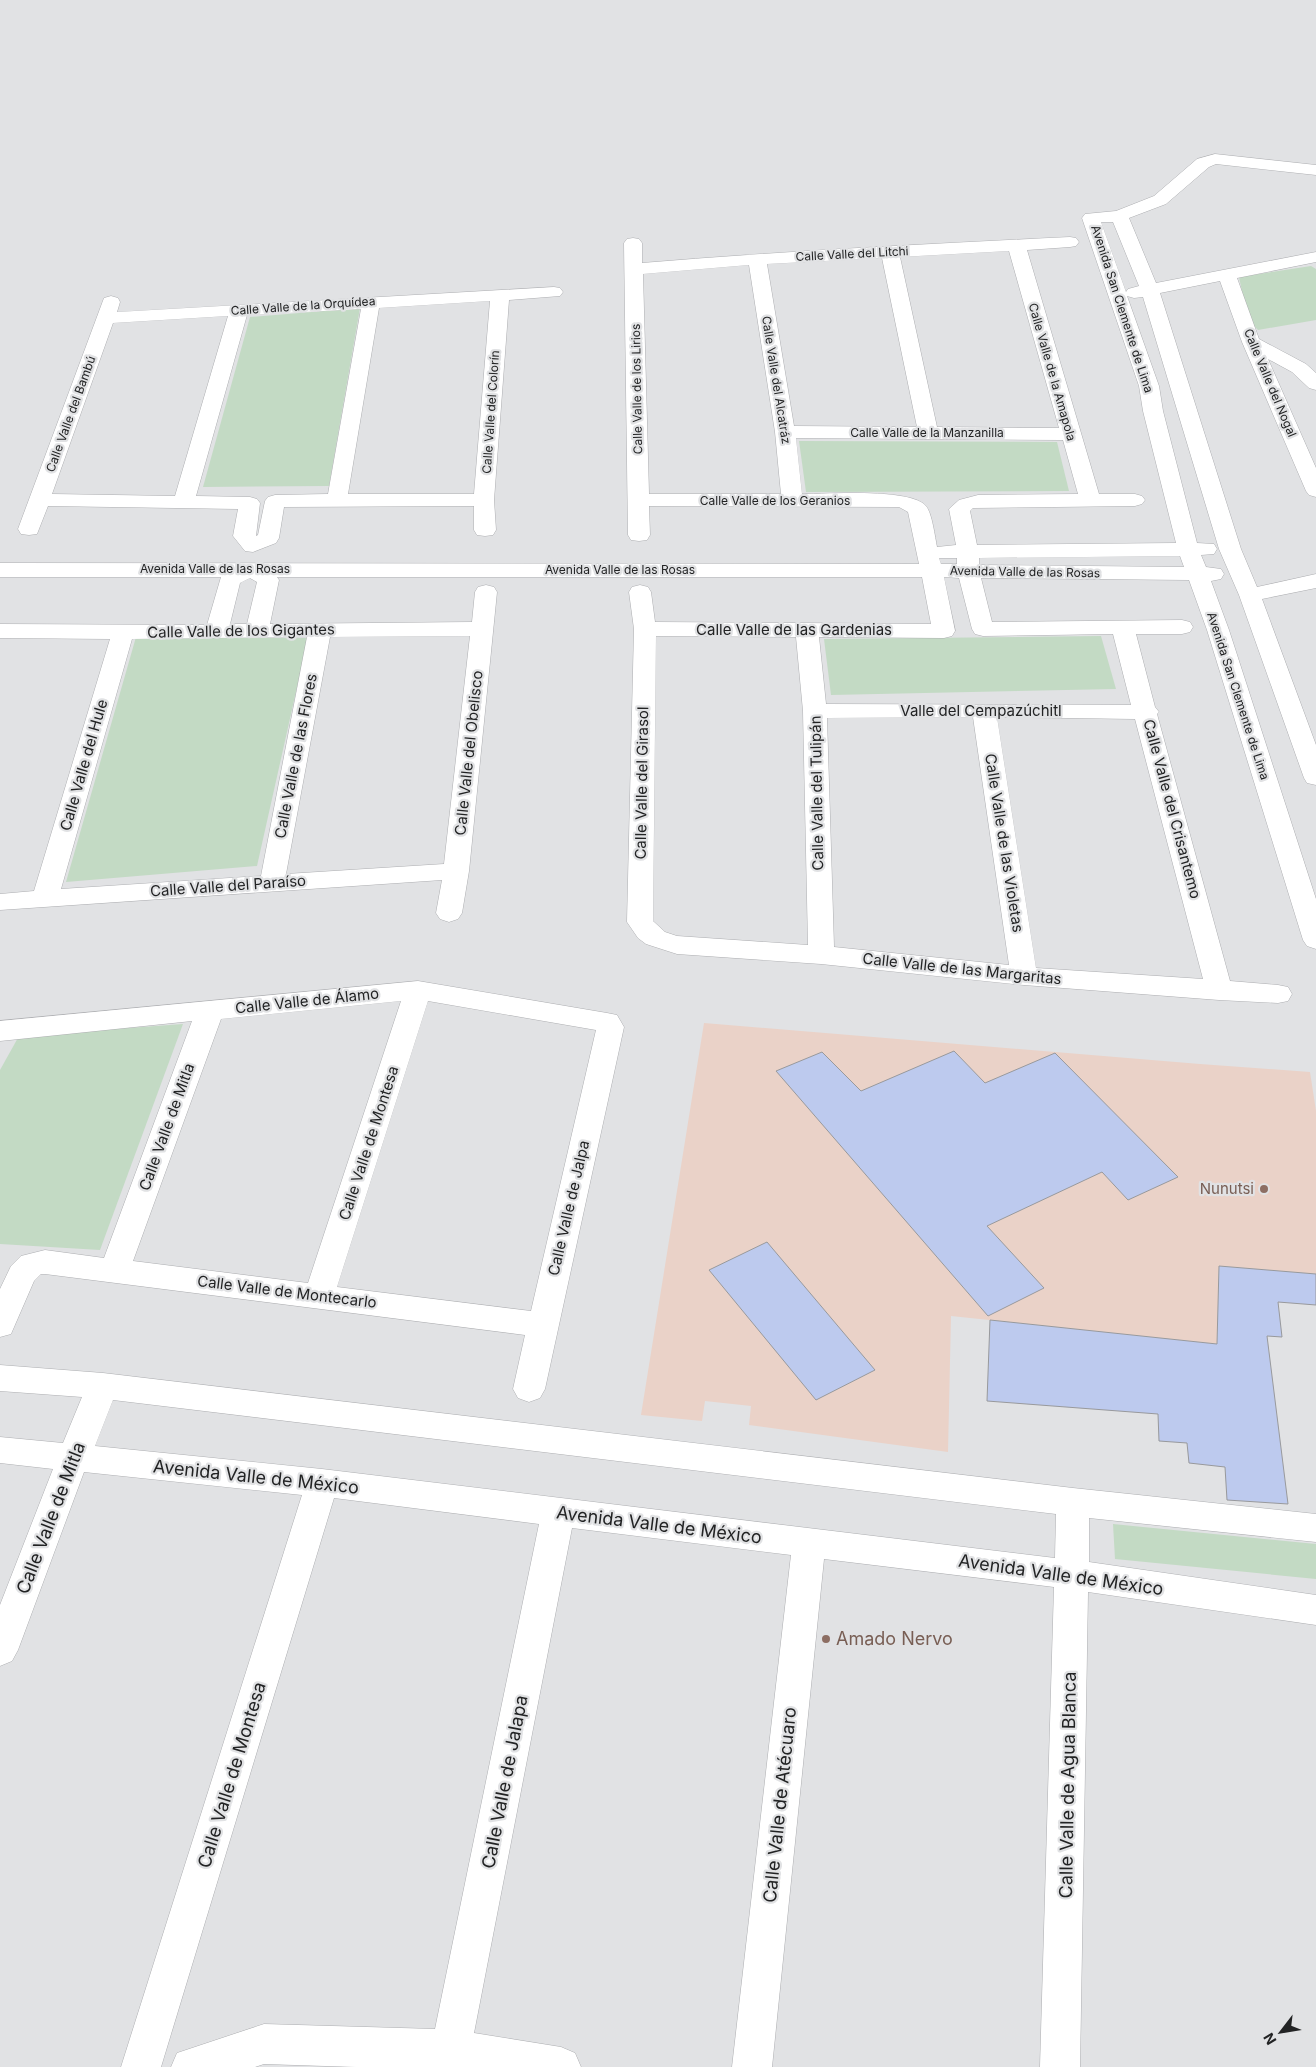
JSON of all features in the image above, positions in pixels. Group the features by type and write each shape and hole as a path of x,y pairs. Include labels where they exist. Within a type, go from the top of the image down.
{"street":[{"path":"1119,216 1160,200 1203,162 1216,159 1316,170"},
{"name":"Avenida San Clemente de Lima","path":"1316,778 1250,595 1230,549 1150,290 1119,216 1091,218 1149,386 1153,411 1188,549 1218,630 1316,940"},
{"name":"Calle Valle del Litchi","path":"634,269 757,259 1070,242"},
{"name":"Calle Valle de los Lirios","path":"633,243 639,535"},
{"name":"Calle Valle de la Amapola","path":"1016,244 1069,434 1090,500"},
{"path":"890,252 928,434"},
{"name":"Calle Valle del Alcatráz","path":"757,259 786,432 792,500"},
{"path":"1118,296 1314,259"},
{"name":"Calle Valle del Nogal","path":"1227,275 1251,342 1316,491"},
{"name":"Calle Valle de la Orquídea","path":"106,318 554,292"},
{"name":"Calle Valle del Colorín","path":"485,530 484,500 500,294"},
{"name":"Calle Valle del Bambú","path":"29,528 112,299"},
{"path":"336,500 370,302"},
{"path":"184,502 239,310"},
{"path":"1251,342 1299,368 1316,384"},
{"name":"Calle Valle de la Manzanilla","path":"786,432 1069,434"},
{"path":"39,500 250,503 244,536 253,556 268,580 257,630"},
{"path":"217,630 230,580 268,538 275,501 484,500"},
{"name":"Calle Valle de los Geranios","path":"639,500 900,501 918,509 930,561"},
{"path":"1135,500 978,501 966,504 959,509 983,629 1182,627"},
{"name":"Avenida Valle de las Rosas","path":"0,554 968,561 1188,549 1230,549"},
{"name":"Avenida Valle de las Rosas","path":"0,570 253,556"},
{"name":"Calle Valle de las Gardenias","path":"645,629 944,632 930,561"},
{"name":"Avenida Valle de las Rosas","path":"968,561 1240,575"},
{"path":"1250,595 1316,581"},
{"name":"Calle Valle del Obelisco","path":"449,913 456,871 486,592"},
{"name":"Calle Valle del Girasol","path":"640,592 645,629 640,922 649,935"},
{"name":"Calle Valle de los Gigantes","path":"0,631 123,632 482,629"},
{"name":"Calle Valle del Crisantemo","path":"1123,629 1147,712 1219,990"},
{"name":"Calle Valle de las Flores","path":"272,883 320,630"},
{"name":"Calle Valle del Tulipán","path":"807,630 815,711 821,955"},
{"name":"Calle Valle del Hule","path":"45,898 123,632"},
{"name":"Valle del Cempazúchitl","path":"815,711 984,710 1147,712"},
{"name":"Calle Valle de las Violetas","path":"984,710 1024,976"},
{"name":"Calle Valle del Paraíso","path":"0,902 456,871"},
{"name":"Calle Valle de las Margaritas","path":"649,935 663,942 677,945 821,955 1024,976 1278,994"},
{"name":"Calle Valle de Álamo","path":"2,1034 418,990 599,1020 607,1022 610,1027"},
{"name":"Calle Valle de Montesa","path":"319,1296 418,990"},
{"name":"Calle Valle de Mitla","path":"114,1272 210,1012"},
{"name":"Calle Valle de Jalpa","path":"529,1388 610,1027"},
{"name":"Calle Valle de Montecarlo","path":"0,1325 22,1274 32,1264 45,1262 543,1325"},
{"path":"0,1378 104,1386 1074,1502 1316,1528"},
{"name":"Calle Valle de Mitla","path":"0,1650 73,1459 104,1386"},
{"name":"Avenida Valle de México","path":"0,1450 73,1459 322,1483 1073,1575 1316,1610"},
{"name":"Calle Valle de Montesa","path":"141,2067 322,1483"},
{"name":"Calle Valle de Agua Blanca","path":"1060,2067 1074,1502"},
{"name":"Calle Valle de Jalapa","path":"451,2050 558,1513"},
{"name":"Calle Valle de Atécuaro","path":"752,2067 809,1543"},
{"path":"191,2067 264,2044 451,2050 561,2067"}],"shaded area":[{"path":"704,1023 1310,1072 1316,1111 1316,1274 1219,1266 1217,1344 951,1316 948,1452 749,1425 751,1406 705,1401 702,1421 641,1415"}],"green space":[{"path":"1311,266 1316,269 1316,320 1258,330 1248,320 1239,277"},
{"path":"360,308 329,486 203,487 250,317"},
{"path":"799,441 1057,442 1069,491 806,492"},
{"path":"1101,636 1116,689 831,695 824,639"},
{"path":"136,637 308,638 257,866 66,882"},
{"path":"183,1024 100,1250 0,1244 0,1070 19,1036"},
{"path":"1113,1524 1316,1544 1316,1579 1115,1559"}],"building":[{"path":"954,1051 985,1083 1055,1053 1178,1177 1128,1200 1102,1172 987,1226 1044,1288 988,1316 776,1071 822,1052 861,1091"},
{"path":"767,1242 875,1370 816,1400 709,1270"},
{"path":"1219,1266 1316,1274 1316,1305 1278,1302 1282,1337 1267,1336 1288,1504 1227,1500 1225,1467 1189,1463 1187,1443 1159,1441 1158,1414 987,1401 990,1320 1217,1344"}],"place":[{"name":"Nunutsi","path":"1264,1189"},
{"name":"Amado Nervo","path":"826,1639"}]}
